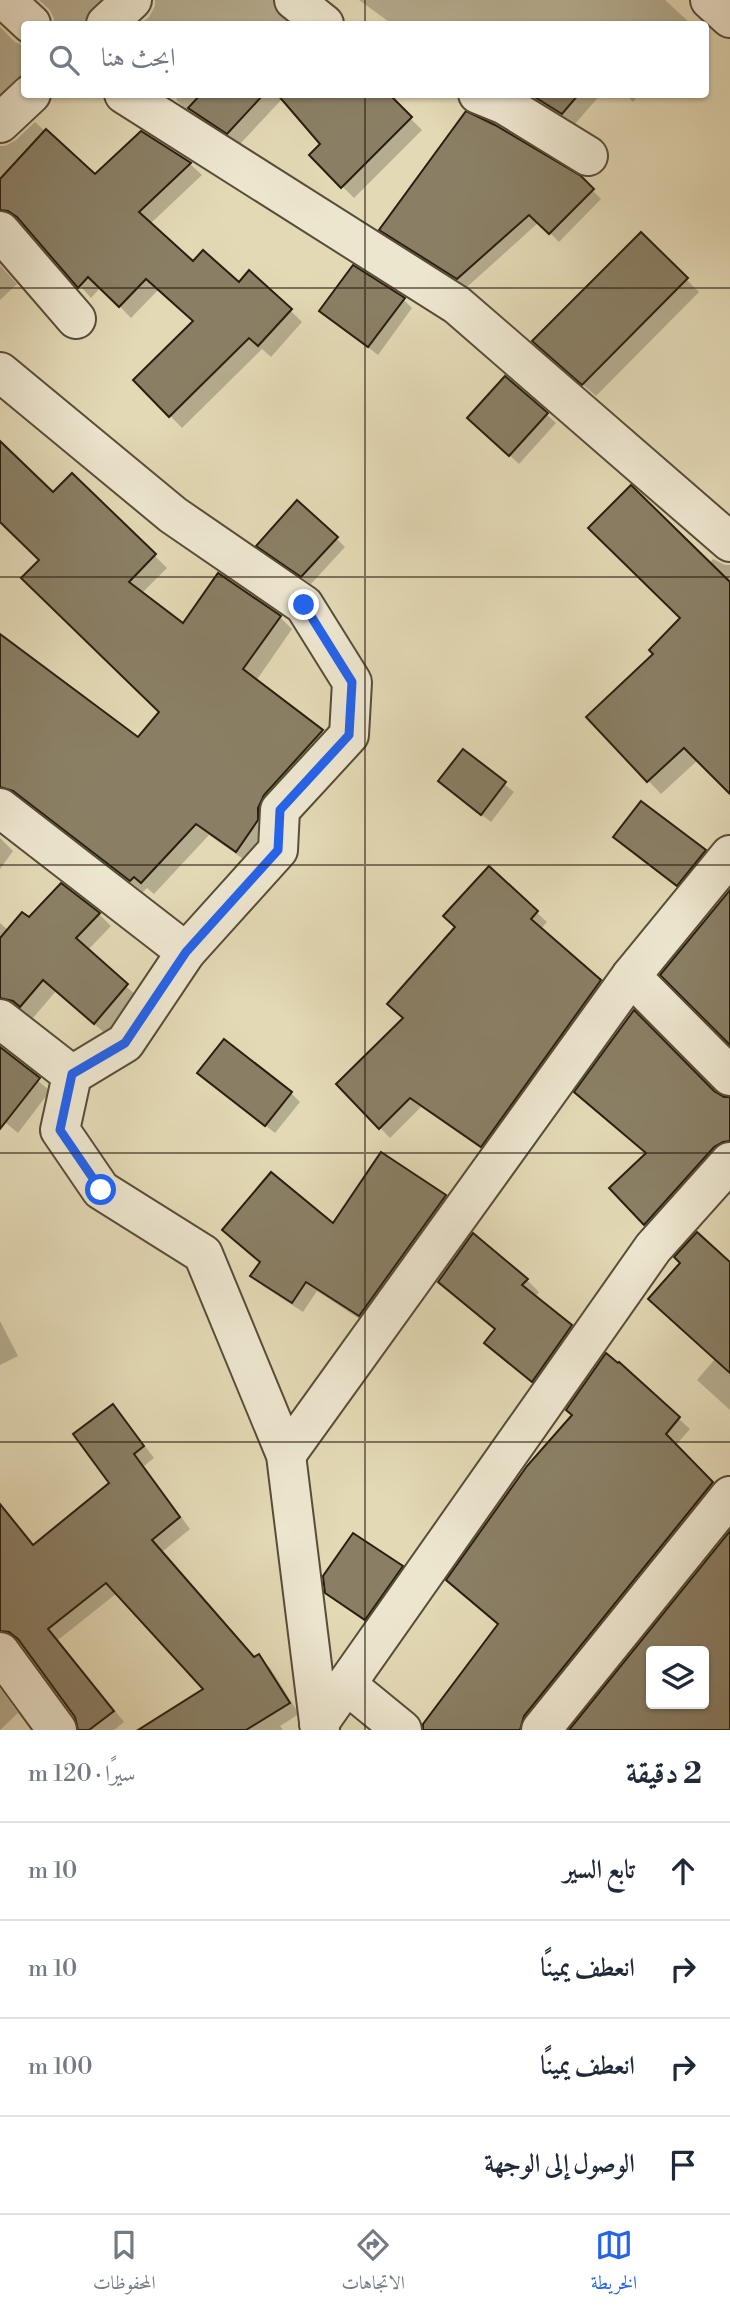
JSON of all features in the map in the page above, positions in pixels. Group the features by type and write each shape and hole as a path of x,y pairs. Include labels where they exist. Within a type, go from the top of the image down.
{"street":[{"path":"5,0 28,21"},
{"path":"109,21 132,0"},
{"path":"294,0 320,21"},
{"path":"710,0 730,18"},
{"path":"0,123 27,98"},
{"path":"130,98 457,305 730,542"},
{"path":"488,98 505,105 587,156"},
{"path":"0,231 76,319"},
{"path":"0,372 173,515 304,605 352,682 349,735 280,810 278,850 186,952 125,1043 72,1074 60,1130 101,1190 203,1254 286,1455 320,1727"},
{"path":"0,808 186,952"},
{"path":"286,1455 631,976 730,855"},
{"path":"631,976 730,1076"},
{"path":"0,1019 72,1074"},
{"path":"320,1727 653,1248 730,1161"},
{"path":"541,1730 730,1496"},
{"path":"0,1652 57,1730"},
{"path":"347,1685 402,1730"}],"building":[{"path":"197,98 260,98 227,134 188,108"},
{"path":"280,98 393,98 412,117 341,188 309,155 320,144"},
{"path":"536,98 576,98 562,114"},
{"path":"466,111 581,176 594,189 549,234 529,215 457,279 379,230"},
{"path":"46,129 95,174 141,131 191,163 139,212 193,261 203,250 239,282 249,270 292,309 258,346 249,338 169,417 133,380 193,321 146,279 119,307 88,277 78,288 17,217 8,211 0,210 0,179"},
{"path":"641,232 688,278 582,385 532,341"},
{"path":"353,265 405,298 368,347 319,311"},
{"path":"505,376 548,413 509,456 467,418"},
{"path":"0,441 53,492 72,473 156,554 129,582 183,623 218,573 281,616 243,669 323,730 264,795 258,808 258,820 236,852 196,824 141,883 134,877 130,881 13,791 0,787 0,634 138,737 159,712 21,578 39,560 0,522"},
{"path":"631,485 730,582 730,794 684,748 647,782 586,717 653,654 649,650 680,618 588,528"},
{"path":"297,500 338,537 301,577 256,546"},
{"path":"463,749 506,782 481,815 438,781"},
{"path":"641,801 706,850 677,886 613,837"},
{"path":"489,866 538,911 531,919 601,980 481,1147 410,1098 379,1129 336,1084 403,1018 387,1004 455,927 443,916"},
{"path":"61,883 100,913 76,938 128,984 94,1024 43,980 20,1007 13,1001 0,998 0,938 22,912 29,917"},
{"path":"730,890 730,1045 660,975"},
{"path":"634,1010 714,1091 724,1097 730,1097 730,1141 714,1147 644,1225 609,1188 646,1153 574,1092"},
{"path":"224,1039 292,1092 265,1126 197,1073"},
{"path":"0,1047 40,1078 0,1129"},
{"path":"381,1152 446,1195 359,1316 306,1282 292,1303 250,1276 260,1262 222,1230 271,1172 333,1223"},
{"path":"697,1232 730,1262 730,1373 648,1299 680,1263 674,1257"},
{"path":"473,1233 528,1279 522,1285 572,1325 532,1382 484,1343 495,1329 438,1282"},
{"path":"606,1353 680,1417 666,1434 713,1482 524,1716 520,1730 423,1730 423,1724 498,1624 446,1580 527,1466 572,1415 566,1410"},
{"path":"113,1404 144,1446 134,1454 180,1517 152,1540 254,1657 259,1654 290,1703 246,1730 138,1730 203,1689 106,1583 48,1629 114,1711 89,1730 78,1730 75,1717 18,1639 9,1632 0,1631 0,1504 33,1545 109,1483 73,1434"},
{"path":"730,1531 730,1730 569,1730"},
{"path":"353,1533 403,1566 365,1620 325,1593 323,1576"}],"route":[{"path":"101,1190 60,1130 72,1074 125,1043 186,952 278,850 280,810 349,735 352,682 304,605"}]}
